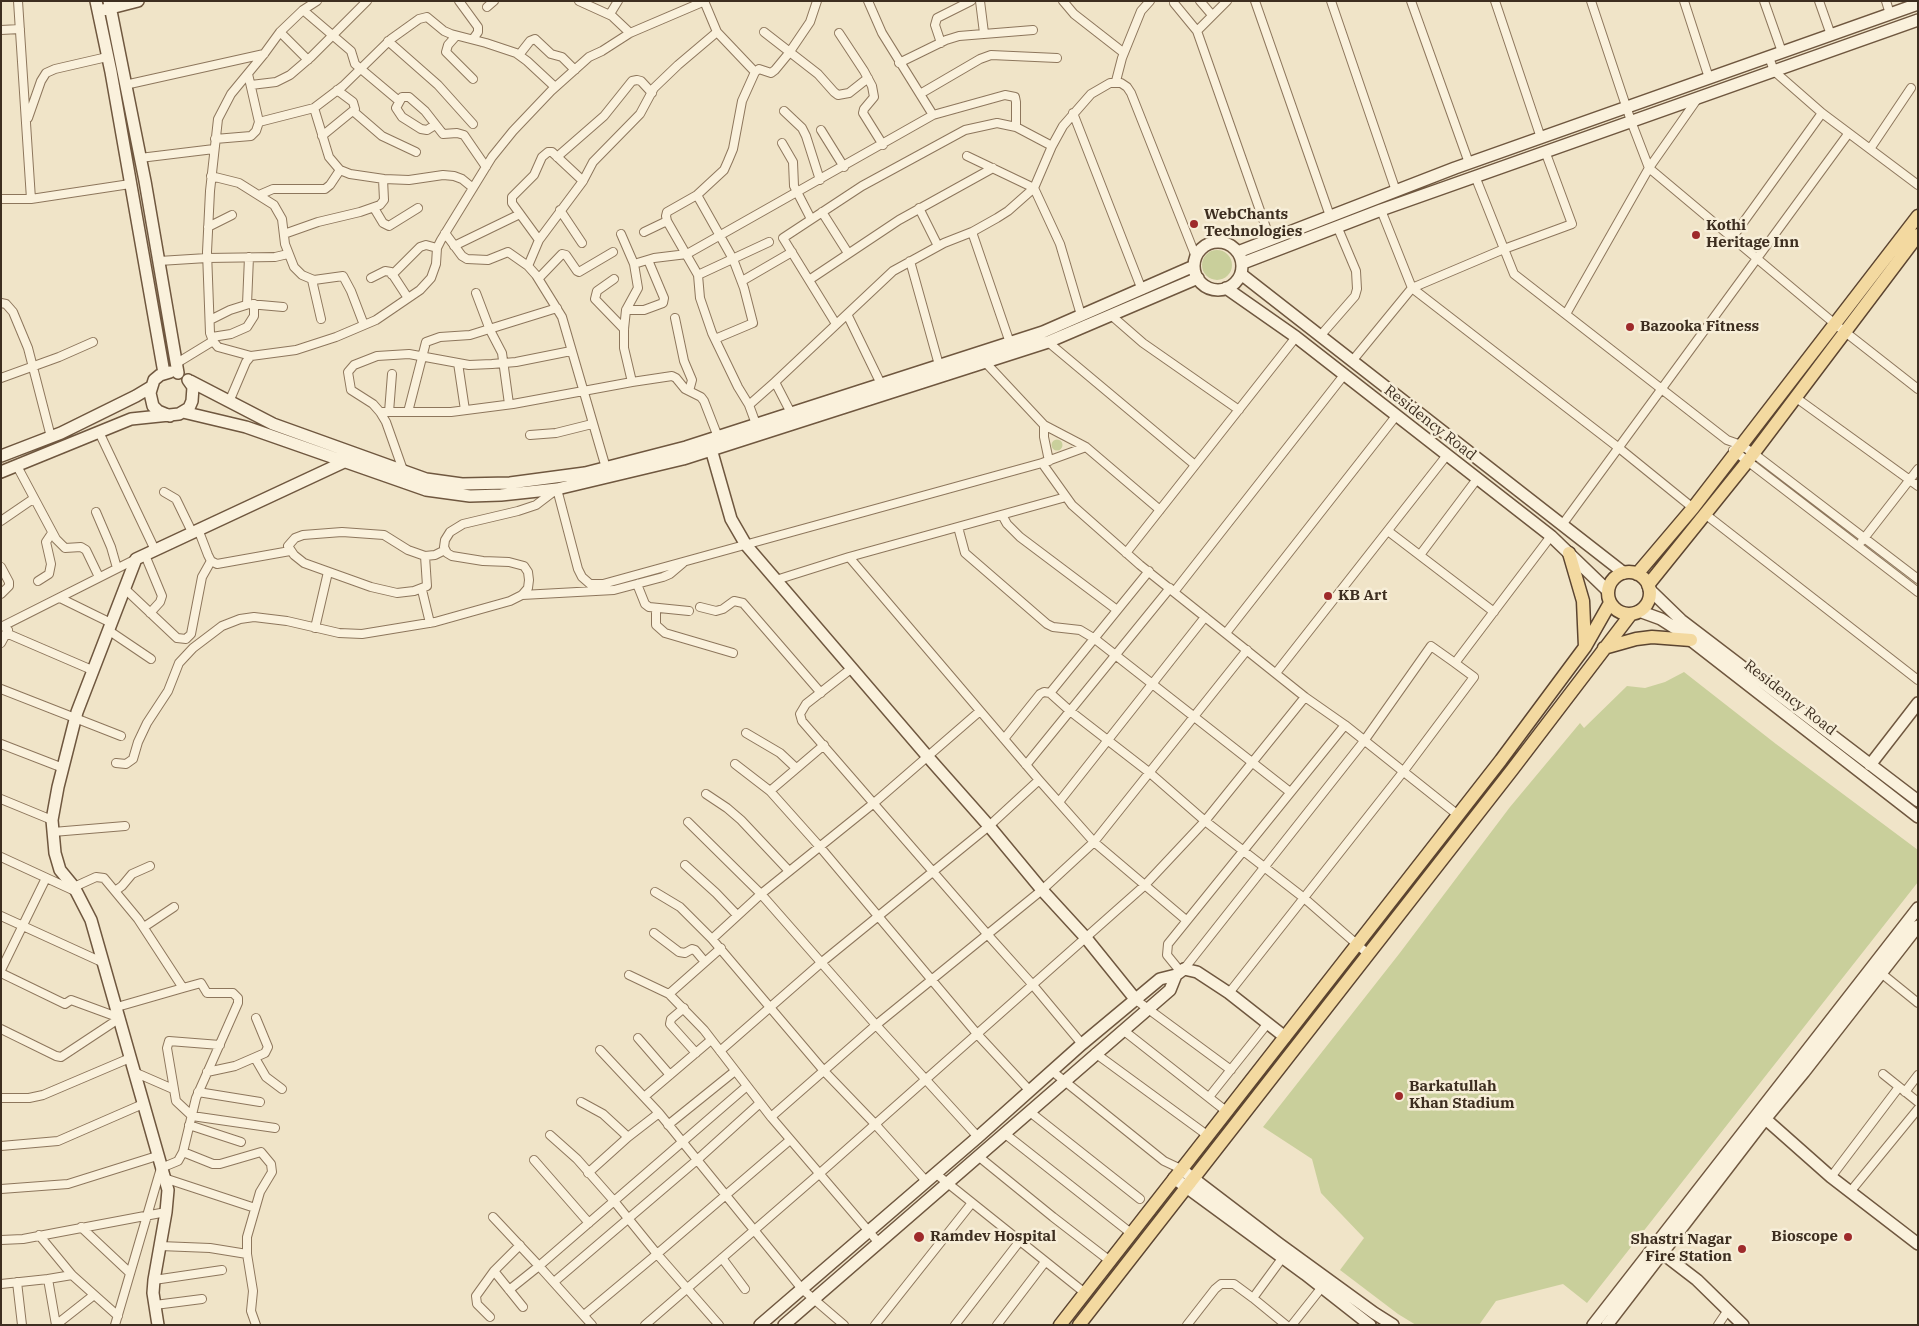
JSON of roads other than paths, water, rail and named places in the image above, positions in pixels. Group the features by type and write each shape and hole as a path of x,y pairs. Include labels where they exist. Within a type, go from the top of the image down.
{"main road":[{"path":"138,1 97,6 164,373"},
{"path":"110,4 159,260 177,368 190,381 273,424 426,479 462,484 510,483 585,473 668,452 1044,332 1142,290 1195,262 1202,248 1217,242 1225,242 1232,246 1241,263 1238,280 1226,288 1210,288 1198,278 1195,262"},
{"path":"1241,263 1270,239 1330,216 1470,163 1918,4"},
{"path":"1241,263 1475,176 1918,20"},
{"path":"1637,574 1692,508 1918,216"},
{"path":"1079,1325 1512,770 1604,648 1635,613 1647,604 1649,587 1918,236"},
{"name":"Residency Road","path":"1241,263 1321,335 1428,421 1624,573"},
{"path":"1,472 131,419 170,416 183,412 246,426 426,490 470,496 557,489 684,459 986,363 1048,342 1198,278"},
{"name":"Residency Road","path":"1226,288 1296,337 1551,536 1609,597"},
{"path":"170,416 158,411 153,406 150,393 154,380 164,373 177,368"},
{"path":"183,412 192,402 194,394 190,381"},
{"path":"1,456 52,437 151,387"},
{"path":"711,449 731,520 746,545 928,757 990,826 1042,890 1086,938 1136,1000"},
{"path":"158,1325 154,1305 154,1280 168,1190 92,920 76,890 60,870 55,853 52,820 63,768 92,670 124,588 145,554 344,462"},
{"path":"1569,553 1583,601 1586,647"},
{"path":"1060,1325 1458,815 1586,647 1609,597 1613,580 1624,573 1637,574 1645,580 1649,587"},
{"name":"Residency Road","path":"1649,587 1681,620 1918,801"},
{"path":"1609,597 1619,612 1635,613"},
{"name":"Residency Road","path":"1635,613 1662,620 1691,640 1918,817"},
{"path":"1604,648 1636,639 1652,637 1691,640"},
{"path":"1870,765 1918,703"},
{"path":"1593,1325 1658,1250 1762,1116 1918,908"},
{"path":"1762,1116 1804,1072 1918,926"},
{"path":"760,1325 978,1137 1082,1044 1160,979 1180,972 1197,972 1230,993 1285,1037"},
{"path":"784,1325 1030,1112 1095,1053 1170,990 1180,972"},
{"path":"1762,1116 1831,1177 1918,1244"},
{"path":"1178,1174 1393,1325"},
{"path":"1190,1182 1370,1325"},
{"path":"1658,1250 1696,1280 1743,1325"},
{"path":"1607,1325 1658,1250"}],"street":[{"path":"18,1 31,199"},
{"path":"317,1 303,10 280,32 231,94 218,119 211,176 207,258 212,339 224,350 251,356 296,350 376,320 420,290 431,278 436,264 437,248 486,167 513,131 555,87 589,58 602,52 630,33 704,1 717,32 756,72"},
{"path":"251,85 283,79 308,60 367,1"},
{"path":"459,1 479,28 473,39"},
{"path":"487,7 494,1"},
{"path":"579,1 610,14 630,33"},
{"path":"610,14 618,1"},
{"path":"756,424 749,405 738,387 715,339 700,298 698,275 667,221 666,216 667,212 697,195 724,170 733,150 742,101 756,72 762,70 771,73 789,53 810,22 817,1"},
{"path":"868,1 882,33 933,116"},
{"path":"941,43 935,25 936,18 971,1"},
{"path":"980,1 984,33"},
{"path":"1063,1 1074,14 1124,53"},
{"path":"1116,81 1124,53 1142,12 1150,1"},
{"path":"1200,1 1212,15"},
{"path":"1196,31 1227,1"},
{"path":"1255,1 1330,216"},
{"path":"1331,1 1396,191"},
{"path":"1411,1 1470,163"},
{"path":"1495,1 1541,138"},
{"path":"1591,1 1626,107 1649,168 1834,324 1918,389"},
{"path":"1684,1 1709,78"},
{"path":"1764,1 1782,52"},
{"path":"1819,1 1831,35"},
{"path":"1886,1 1890,14"},
{"path":"1174,3 1196,31 1270,239"},
{"path":"303,10 351,51 355,64 400,101"},
{"path":"259,122 314,108 337,90 388,41 424,17 431,19 444,31 456,36 473,39 519,55 555,87"},
{"path":"1,30 20,29"},
{"path":"900,62 959,36 1032,30"},
{"path":"280,32 308,60"},
{"path":"528,266 538,240 583,181 593,162 640,114 652,93 678,65 717,32"},
{"path":"764,32 818,74 838,96 849,93 868,78"},
{"path":"838,33 868,78 874,97 863,113 883,145"},
{"path":"456,36 448,45 446,52 473,79"},
{"path":"519,55 530,41 535,39 551,54 562,56 575,70"},
{"path":"388,41 438,85 473,124"},
{"path":"125,85 264,54"},
{"path":"920,94 980,59 991,55 1056,58"},
{"path":"26,123 46,73 107,56"},
{"path":"1769,57 1774,71 1822,113 1918,184"},
{"path":"215,139 251,136 256,131 259,122 248,74"},
{"path":"557,157 604,116 632,81 641,81 652,93"},
{"path":"749,405 893,271 938,246 972,232 1008,211 1034,188 1052,146 1073,113 1092,94 1116,81 1127,87 1131,93 1195,262"},
{"path":"1870,150 1911,88"},
{"path":"322,136 355,109 353,102 337,90"},
{"path":"634,264 687,254 933,116 1005,95 1015,98 1016,127"},
{"path":"435,125 423,130 402,117 396,110 402,97 409,97 420,106 443,134 457,133 464,135 486,167"},
{"path":"1566,314 1649,168 1699,97"},
{"path":"314,108 329,157 340,170 350,174 383,179 409,180 448,175 462,179 473,188"},
{"path":"353,111 382,136 416,152"},
{"path":"784,111 802,128 820,180"},
{"path":"1073,113 1142,290"},
{"path":"1732,238 1822,113"},
{"path":"836,324 783,238 862,186 965,130 997,123 1016,127 1052,146"},
{"path":"821,130 844,167"},
{"path":"1562,525 1848,134"},
{"path":"782,143 791,156 794,167 793,182 811,219"},
{"path":"140,158 214,148"},
{"path":"1353,360 1412,288 1504,249 1572,224 1545,151"},
{"path":"538,240 512,203 512,197 534,176 545,153 552,152 583,181"},
{"path":"967,156 1034,188 1060,244 1081,315"},
{"path":"809,280 899,220 993,168"},
{"path":"259,194 273,189 325,189 340,170"},
{"path":"211,176 240,182 274,205 282,219 288,254 294,267 302,275 312,280 343,276 364,325"},
{"path":"1475,176 1514,274 1738,449 1864,538 1918,579"},
{"path":"284,234 318,222 380,205 384,200 383,179"},
{"path":"1,199 31,199 130,184"},
{"path":"697,195 733,259 742,280 753,323 715,339"},
{"path":"374,208 383,224 389,226 418,208"},
{"path":"919,208 938,246"},
{"path":"560,210 582,243"},
{"path":"1381,210 1412,288 1619,448 1692,508"},
{"path":"822,212 848,253"},
{"path":"454,246 520,214"},
{"path":"208,227 232,215"},
{"path":"644,232 667,221"},
{"path":"1321,335 1355,296 1357,288 1356,271 1337,226"},
{"path":"972,232 1010,343"},
{"path":"446,233 454,246 466,259 488,260 508,252 528,266 538,278 557,308 572,351 606,468"},
{"path":"621,234 634,264 638,288 626,310 624,329 624,348 632,382"},
{"path":"698,275 768,242"},
{"path":"392,275 420,247 426,245 437,248"},
{"path":"538,278 562,254 566,255 579,272 613,252"},
{"path":"742,280 792,252"},
{"path":"159,260 275,257 288,254"},
{"path":"177,368 212,339 247,328 254,316 250,304 249,257"},
{"path":"626,310 644,310 663,303 664,298 648,260"},
{"path":"910,260 939,365"},
{"path":"370,278 385,271 390,272 408,298"},
{"path":"614,279 597,291 595,299 624,329"},
{"path":"312,280 321,319"},
{"path":"476,293 504,363 509,404"},
{"path":"1,303 6,304 12,312 34,366 52,437"},
{"path":"210,320 230,310 250,304 283,307"},
{"path":"408,412 424,346 430,340 440,337 470,335 490,330 557,308"},
{"path":"847,314 881,384"},
{"path":"1112,316 1143,343 1239,410"},
{"path":"675,318 684,361 692,380 689,391"},
{"path":"1126,552 1296,337"},
{"path":"1,378 59,357 93,342"},
{"path":"1048,342 1195,465"},
{"path":"572,351 504,363 469,365 409,354 377,356 350,368 348,372 352,390 384,412 451,412 672,376 685,389 701,397 718,437"},
{"path":"229,402 246,362 251,356"},
{"path":"458,363 465,410"},
{"path":"986,363 1044,425 1086,446 1160,510"},
{"path":"392,374 384,412 403,470"},
{"path":"1026,765 1172,590 1344,374"},
{"path":"775,382 791,413"},
{"path":"1795,397 1918,486"},
{"path":"1226,633 1396,416"},
{"path":"530,435 556,433 592,424"},
{"path":"1044,425 1046,462 1072,506 1148,571 1305,697 1345,725 1458,815"},
{"path":"99,432 162,596 160,602 150,612"},
{"path":"116,763 126,764 133,759 138,742 147,723 168,692 176,670 185,656 222,626 240,619 254,617 287,621 339,633 362,634 430,623 510,601 522,595 528,588 529,580 528,572 524,566 509,562 482,561 452,556 445,550 445,540 450,532 457,527 536,505 557,489 578,569 585,581 590,584 602,584 1046,462 1086,446"},
{"path":"1276,673 1447,455"},
{"path":"1750,457 1857,546 1918,592"},
{"path":"17,466 33,499 61,546 70,548 81,546 86,550 99,577"},
{"path":"1857,546 1918,469"},
{"path":"1420,555 1477,479"},
{"path":"164,492 176,499 211,561 217,564 290,551"},
{"path":"776,580 849,557 1066,497"},
{"path":"1,521 33,499"},
{"path":"96,512 117,568"},
{"path":"1705,514 1918,680"},
{"path":"1002,515 1007,524 1020,537 1117,610"},
{"path":"958,527 964,553 1047,624 1053,627 1080,630 1095,639 1290,792"},
{"path":"1388,531 1494,612"},
{"path":"38,581 49,574 51,564 46,542 52,532"},
{"path":"425,556 427,586 422,590 407,593 385,591 304,563 290,551 288,546 303,535 355,532 384,535 408,550 425,556 434,555 445,550"},
{"path":"1455,663 1551,536"},
{"path":"1,643 4,630 10,623 145,554"},
{"path":"849,557 980,712 1094,842 1186,920"},
{"path":"124,588 177,638 186,639 190,637 200,584 211,561"},
{"path":"522,595 600,592 670,574 685,562"},
{"path":"1,567 9,582 9,586 1,594"},
{"path":"1050,693 1148,571"},
{"path":"315,628 328,572"},
{"path":"637,584 645,604 656,608 689,612"},
{"path":"422,590 430,623"},
{"path":"60,598 109,627 150,659"},
{"path":"700,607 716,611 723,609 734,601 743,603 821,693"},
{"path":"656,608 656,625 659,630 733,652"},
{"path":"1059,802 1107,739 1206,617"},
{"path":"4,630 92,670"},
{"path":"1230,993 1474,678 1431,646 1364,741 1180,972 1167,955 1168,944 1345,725"},
{"path":"771,1117 876,1025 988,936 1094,842 1247,650"},
{"path":"852,668 806,704 800,714 802,721 988,936 1032,984 1082,1044"},
{"path":"1,689 121,736"},
{"path":"1004,739 1040,694 1044,692 1050,693 1070,711 1150,773 1205,821 1304,898 1368,954"},
{"path":"646,1325 656,1321 687,1289 1144,886 1205,821 1305,697"},
{"path":"712,939 737,915 874,804 980,712"},
{"path":"746,733 780,753 796,768"},
{"path":"1,744 63,768"},
{"path":"770,791 824,745"},
{"path":"735,764 770,791 820,847 978,1034 1030,1091"},
{"path":"720,1051 822,962 990,826 1039,780"},
{"path":"706,794 741,820 789,871"},
{"path":"1,799 52,820"},
{"path":"688,822 762,894 876,1025 978,1137"},
{"path":"53,832 125,826"},
{"path":"1,857 76,890 100,876 104,878 144,927 183,988"},
{"path":"685,865 737,915"},
{"path":"115,891 132,874 150,866"},
{"path":"46,878 1,972 65,1004 71,1000 118,1013"},
{"path":"655,892 680,907 712,939 824,1071 926,1181"},
{"path":"144,927 174,907"},
{"path":"1,916 105,964"},
{"path":"654,933 679,952 686,953 692,949 695,950 705,962"},
{"path":"669,994 720,948"},
{"path":"1881,973 1918,1003"},
{"path":"629,975 669,994 684,1008 790,1140 878,1242"},
{"path":"1,1029 61,1057 118,1013 183,988 201,983 207,993 234,993 237,995 238,1003 198,1092 183,1152 178,1161 163,1173 147,1216 115,1325"},
{"path":"1136,1000 1147,1010 1231,1070"},
{"path":"684,1008 671,1019 670,1024 696,1053"},
{"path":"207,1072 235,1066 265,1053 268,1047 256,1018"},
{"path":"1209,1097 1268,1024"},
{"path":"1123,1030 1226,1111"},
{"path":"638,1038 670,1075"},
{"path":"644,1097 711,1040"},
{"path":"220,1045 169,1041 167,1048 173,1088 179,1106 192,1116 275,1128"},
{"path":"600,1050 659,1113 802,1289 844,1325"},
{"path":"1095,1053 1207,1136"},
{"path":"1,1098 29,1098 44,1094 130,1058"},
{"path":"254,1058 266,1077 282,1090"},
{"path":"668,1125 735,1071"},
{"path":"1052,1071 1178,1174"},
{"path":"134,1072 173,1088"},
{"path":"1883,1074 1918,1102"},
{"path":"1831,1177 1902,1089 1918,1075"},
{"path":"509,1290 540,1266 747,1086"},
{"path":"198,1092 260,1102"},
{"path":"581,1102 603,1114 628,1137"},
{"path":"554,1282 697,1160 760,1103"},
{"path":"1,1146 58,1141 143,1104"},
{"path":"1850,1192 1918,1109"},
{"path":"1030,1112 1140,1200"},
{"path":"588,1173 628,1137 659,1113"},
{"path":"190,1125 241,1142"},
{"path":"1004,1133 1132,1234"},
{"path":"550,1135 577,1159 719,1325"},
{"path":"584,1315 790,1140"},
{"path":"183,1152 213,1164 220,1164 261,1152 271,1164 273,1169 260,1192 247,1237 247,1254 253,1291 251,1311 256,1325"},
{"path":"1,1189 68,1184 157,1156"},
{"path":"978,1156 1110,1261"},
{"path":"534,1160 589,1223"},
{"path":"163,1173 254,1208"},
{"path":"935,1173 971,1204 1085,1293"},
{"path":"875,1325 971,1204"},
{"path":"1,1240 81,1228 166,1212"},
{"path":"493,1217 540,1266 592,1325"},
{"path":"81,1228 130,1273"},
{"path":"39,1235 72,1275 118,1316"},
{"path":"955,1325 1019,1242"},
{"path":"490,1317 477,1304 476,1296 494,1271 520,1245"},
{"path":"160,1246 210,1248 247,1254"},
{"path":"1253,1298 1283,1257"},
{"path":"722,1258 745,1289"},
{"path":"997,1325 1045,1262"},
{"path":"154,1280 222,1270"},
{"path":"494,1271 524,1306"},
{"path":"1,1284 48,1280 72,1275"},
{"path":"48,1280 56,1325 94,1295"},
{"path":"17,1282 22,1325"},
{"path":"1187,1325 1221,1284 1234,1284 1286,1325"},
{"path":"1292,1325 1322,1287"},
{"path":"154,1305 202,1299"},
{"path":"1718,1325 1728,1310"}],"place":[{"name":"WebChants Technologies","path":"1194,224"},
{"name":"Kothi Heritage Inn","path":"1696,235"},
{"name":"Bazooka Fitness","path":"1630,327"},
{"name":"KB Art","path":"1328,596"},
{"name":"Barkatullah Khan Stadium","path":"1399,1096"},
{"name":"Ramdev Hospital","path":"919,1237"},
{"name":"Bioscope","path":"1848,1237"},
{"name":"Shastri Nagar Fire Station","path":"1742,1249"}]}
